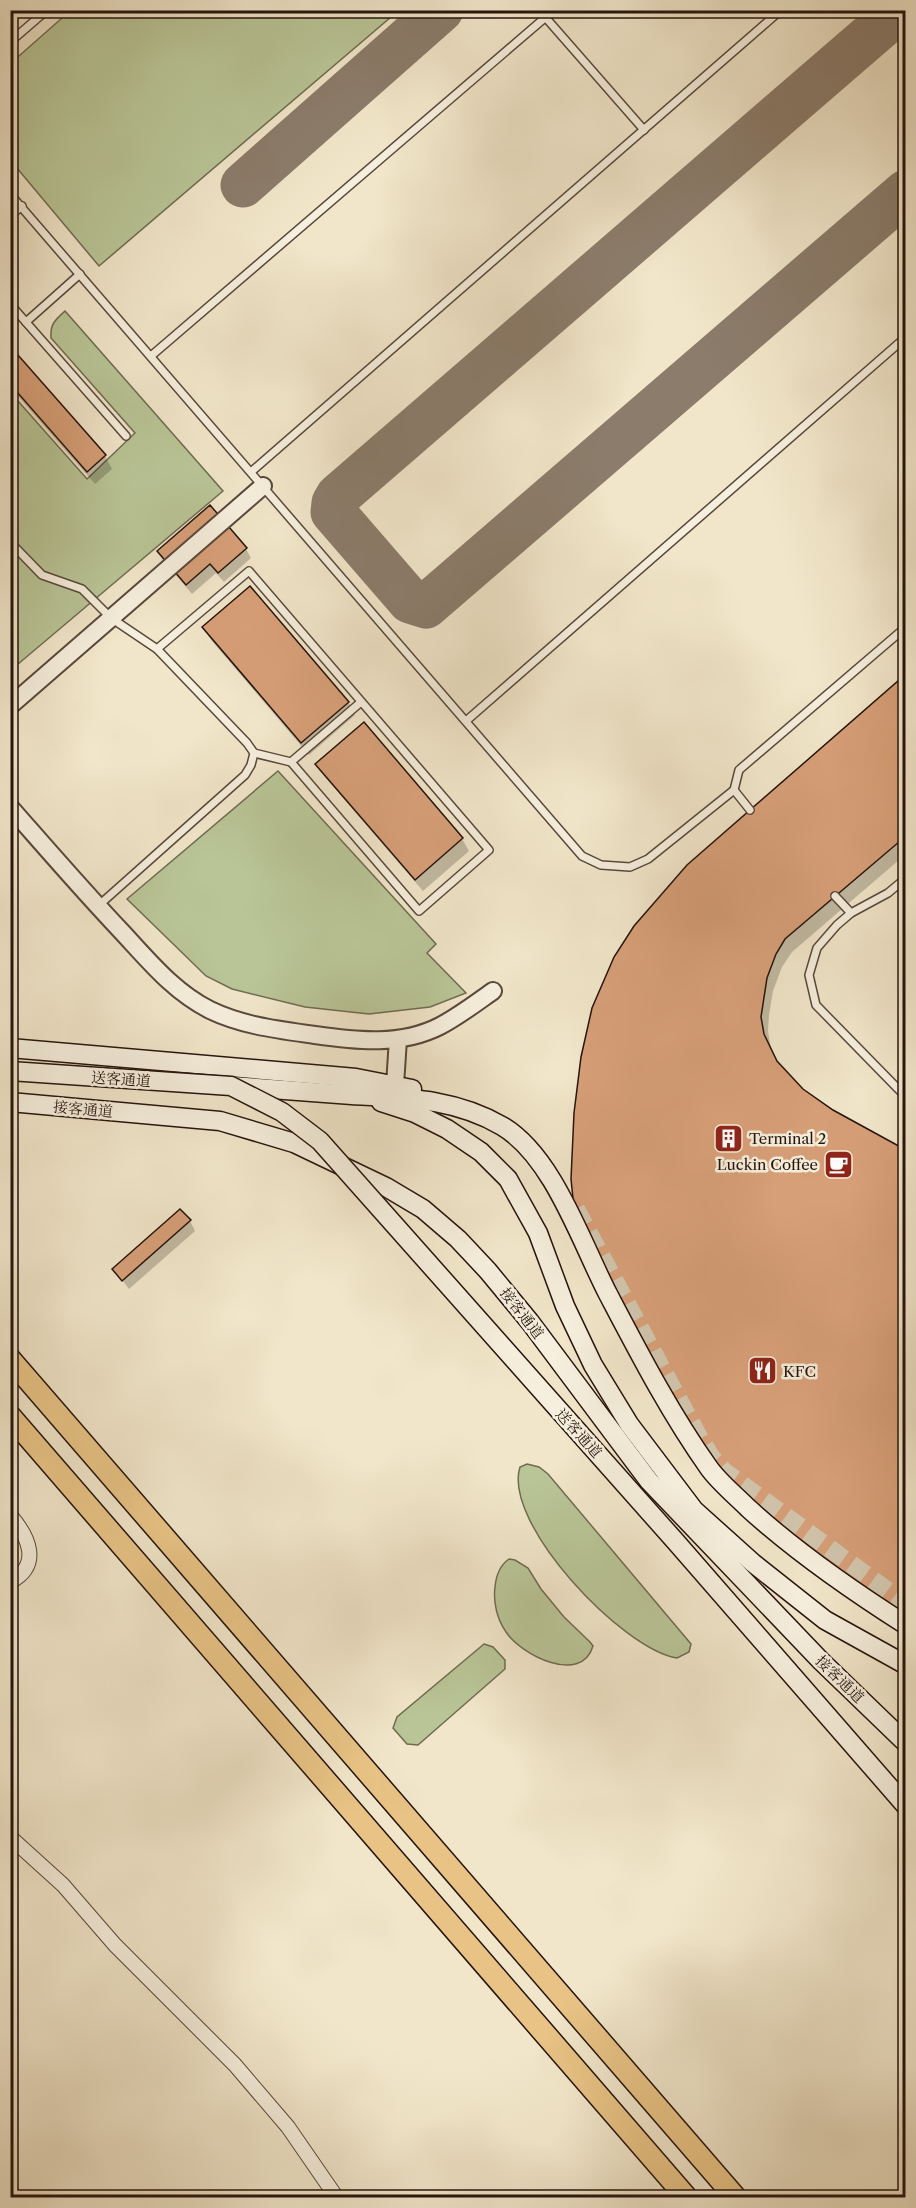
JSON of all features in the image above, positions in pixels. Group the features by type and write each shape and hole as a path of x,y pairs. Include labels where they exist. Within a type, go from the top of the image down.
{"highway":[{"path":"10,1359 736,2198"},
{"path":"10,1416 687,2198"}],"main road":[{"path":"10,1048 356,1078 395,1085 478,1106 505,1119 540,1149 574,1204"},
{"name":"送客通道","path":"10,1071 412,1097 451,1105 503,1126 523,1142 546,1172 652,1378 710,1470 776,1534 906,1625"},
{"name":"送客通道","path":"231,1086 282,1112 320,1141 676,1542 906,1806"},
{"name":"送客通道","path":"358,1095 430,1120 462,1139 501,1171 519,1197 538,1233 565,1306 593,1365 629,1424 693,1510 753,1563 825,1620 906,1665"},
{"name":"接客通道","path":"10,1102 220,1121 294,1143 386,1187 423,1209 458,1239 488,1271 530,1322 649,1480 821,1661 906,1743"}],"street":[{"path":"10,706 263,486"},
{"path":"10,807 168,982 219,1014 243,1023 279,1030 351,1040 398,1040 438,1027 493,991"},
{"path":"395,1085 398,1040"},
{"path":"10,1515 22,1529 31,1556 26,1570 10,1582"},
{"path":"10,1837 63,1886 115,1945 235,2065 288,2127 337,2198"}],"lane":[{"path":"10,42 47,10"},
{"path":"151,356 554,10"},
{"path":"251,472 781,10"},
{"path":"546,18 644,130"},
{"path":"10,194 582,856 601,865 630,867 648,859 734,790 740,770 906,627"},
{"path":"10,216 22,206"},
{"path":"26,322 80,274"},
{"path":"10,304 126,436"},
{"path":"466,721 906,337"},
{"path":"10,542 42,575 82,589 111,618 157,649 254,753 291,762 419,911 489,850 249,571 157,649"},
{"path":"291,762 361,702"},
{"path":"98,906 245,775 254,753"},
{"path":"734,790 750,810"},
{"path":"906,878 888,893 851,913 837,925 817,948 809,975 816,1005 906,1097"},
{"path":"835,896 851,913"}],"green space":[{"path":"70,11 398,11 99,266 11,161 11,63"},
{"path":"65,311 223,491 11,670 10,392 87,479 135,433 51,338 54,323"},
{"path":"278,771 436,944 427,953 466,993 430,1007 369,1014 305,1007 232,989 206,976 127,899"},
{"path":"527,1464 539,1467 548,1474 691,1644 689,1652 677,1658 654,1650 627,1633 599,1609 571,1580 548,1550 529,1519 519,1491 520,1467"},
{"path":"509,1559 528,1568 541,1589 564,1617 590,1642 593,1646 586,1658 576,1664 564,1665 550,1662 524,1649 506,1632 498,1616 495,1593 496,1579"},
{"path":"484,1644 493,1647 505,1660 505,1669 418,1745 407,1744 393,1728 397,1717"}],"building":[{"path":"10,346 106,455 87,472 10,384"},
{"path":"210,505 247,548 218,573 210,564 186,585 157,551"},
{"path":"250,586 349,702 301,743 202,627"},
{"name":"Terminal 2","path":"906,674 906,836 785,939 776,954 767,978 761,1017 764,1034 777,1061 803,1089 833,1110 906,1150 906,1623 700,1470 576,1228 571,1179 574,1113 581,1057 592,1008 614,957 634,926 687,865"},
{"path":"364,722 463,838 415,880 315,764"},
{"path":"180,1209 191,1220 122,1281 112,1269"}],"taxiway":[{"path":"243,185 441,10"},
{"path":"900,10 338,496 333,512 410,601 426,606 906,192"}],"tunnel":[{"path":"576,1209 712,1458 725,1472 906,1604"}],"place":[{"name":"Terminal 2","path":"728,1138"},
{"name":"Luckin Coffee","path":"839,1164"},
{"name":"KFC","path":"762,1371"}]}
